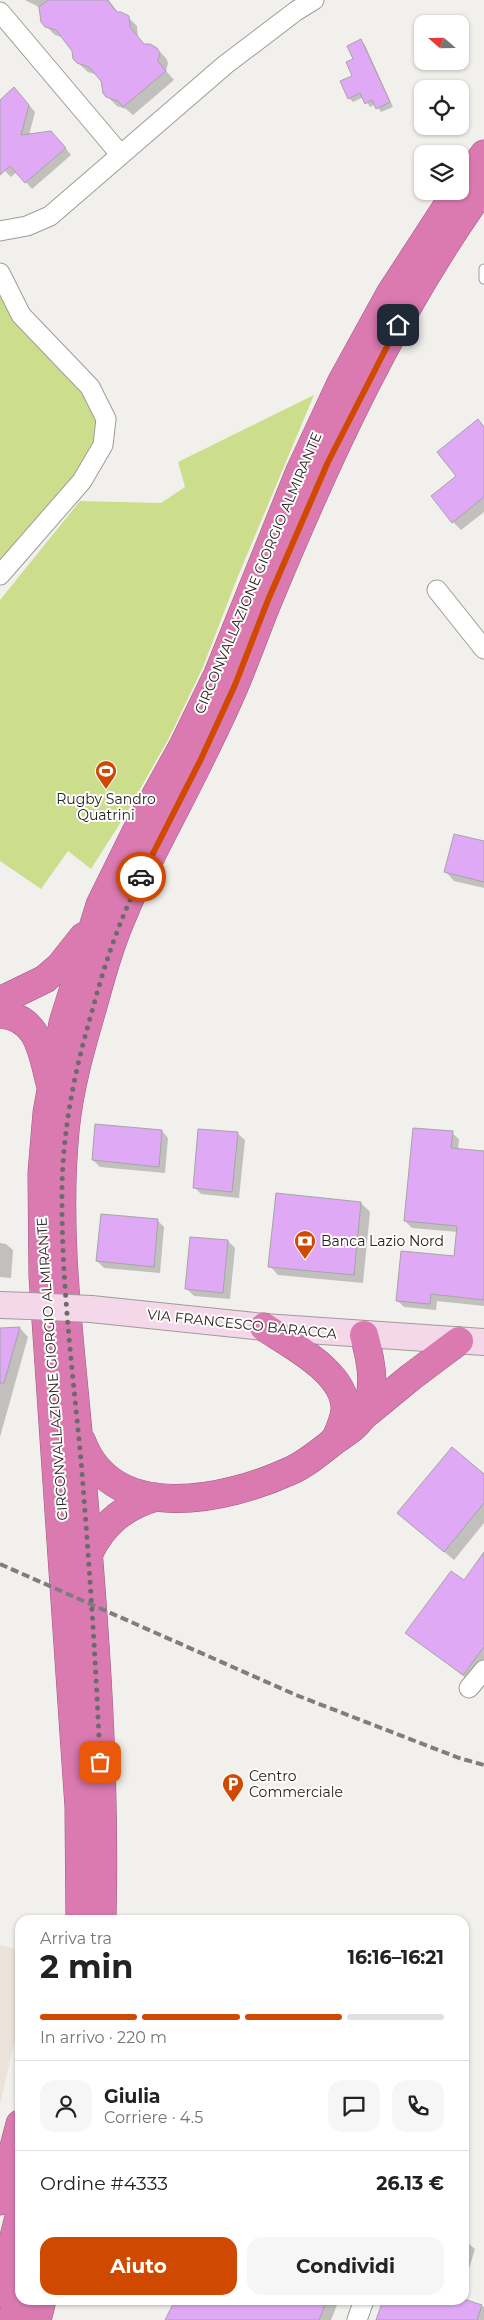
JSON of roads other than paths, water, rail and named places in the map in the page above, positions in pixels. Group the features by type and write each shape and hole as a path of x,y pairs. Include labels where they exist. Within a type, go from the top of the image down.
{"highway":[{"path":"469,175 484,154"},
{"name":"CIRCONVALLAZIONE GIORGIO ALMIRANTE","path":"85,1915 101,1779 89,1553 64,1264 62,1203 65,1129 78,1059 106,961 125,909 201,759 235,685 268,600 328,462 381,355 415,294 484,187"},
{"name":"CIRCONVALLAZIONE GIORGIO ALMIRANTE","path":"85,1915 80,1807 44,1276 42,1173 51,1089 63,1023 100,904 141,822 183,746 218,674 300,471 341,383 390,294 452,200"},
{"path":"0,1001 45,979 60,966 84,935 100,904"},
{"path":"0,1014 14,1017 34,1030 51,1089"},
{"path":"264,1327 324,1369 337,1384 352,1409"},
{"path":"89,1553 100,1532 118,1514 143,1501 156,1498 204,1496 235,1491 290,1471 345,1435 352,1409 370,1396 372,1382 371,1360 364,1336"},
{"path":"352,1409 472,1342"},
{"path":"78,1423 85,1450 101,1473 122,1488 156,1498"},
{"path":"0,2201 15,2143"},
{"path":"0,2292 15,2233"},
{"path":"12,2320 16,2305"},
{"path":"37,2320 41,2305"}],"main road":[{"name":"VIA FRANCESCO BARACCA","path":"0,1305 91,1309 364,1336 472,1342"}],"street":[{"path":"0,231 27,226 50,216 291,6 314,0"},
{"path":"0,12 120,154"},
{"path":"0,273 21,315 90,387 106,419 104,445 82,481 0,575"},
{"path":"437,590 484,649"},
{"path":"469,1688 484,1670"},
{"path":"357,2320 362,2305"}],"lane":[{"path":"484,269 484,279"}],"railway":[{"path":"0,1564 296,1695 459,1758 484,1765"}],"place":[{"name":"Rugby Sandro Quatrini","path":"106,790"},
{"name":"Banca Lazio Nord","path":"305,1260"},
{"name":"Centro Commerciale","path":"233,1803"}]}
